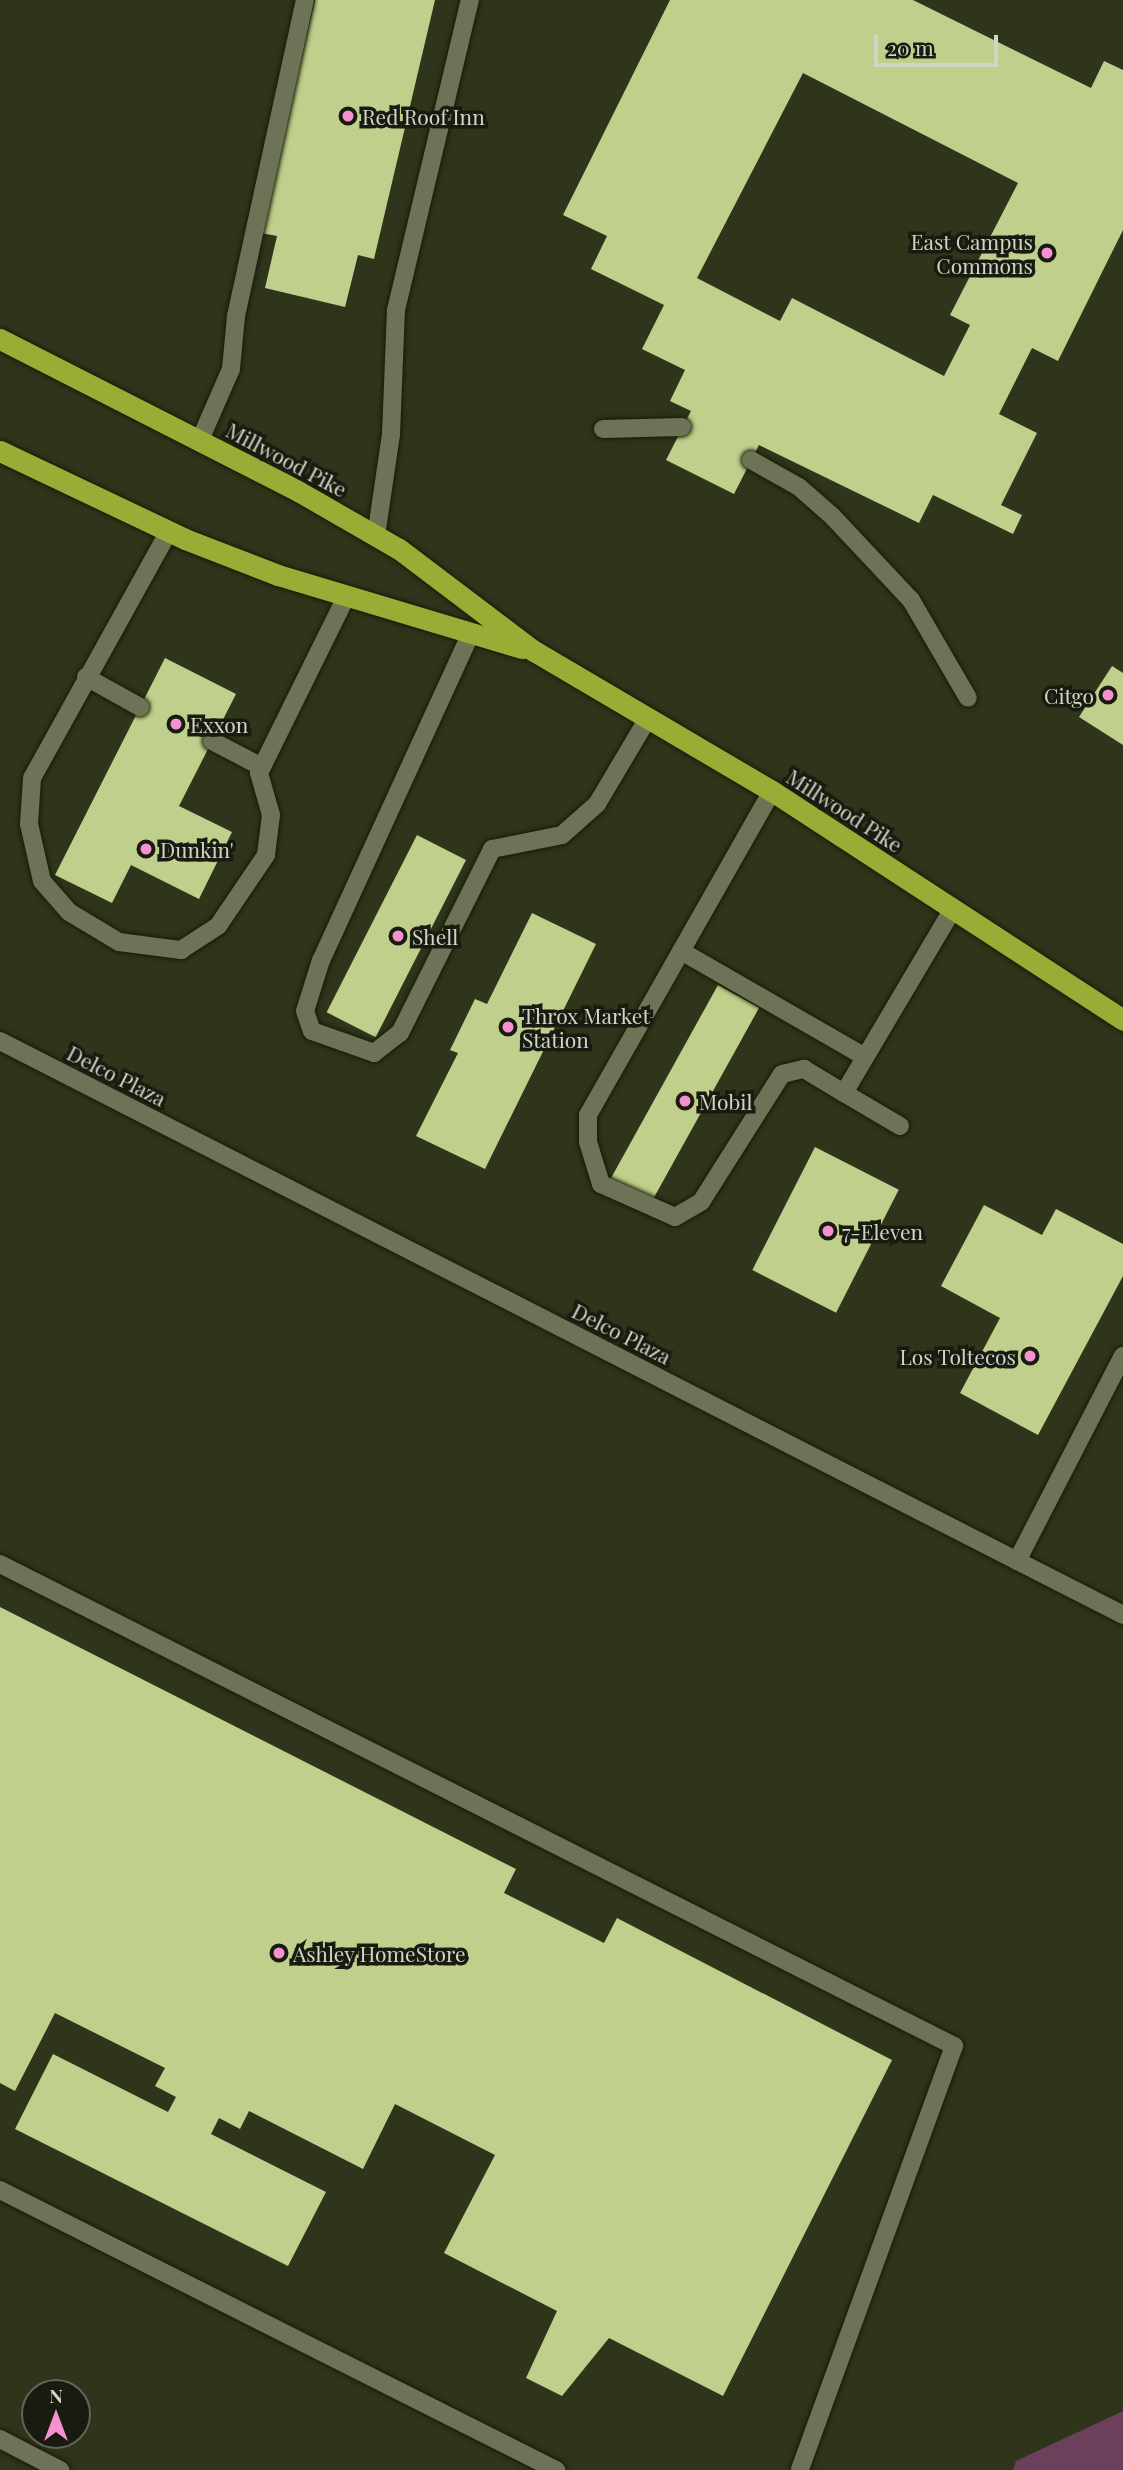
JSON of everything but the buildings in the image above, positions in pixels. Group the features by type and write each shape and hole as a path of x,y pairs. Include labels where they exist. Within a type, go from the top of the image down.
{"highway":[{"name":"Millwood Pike","path":"0,340 200,440 376,536 534,651 772,791 1123,1020"},
{"name":"Millwood Pike","path":"0,451 169,531 346,597 534,651"}],"lane":[{"path":"200,440 231,369 236,316 305,0"},
{"path":"376,536 391,434 396,310 470,0"},
{"path":"603,429 682,427"},
{"path":"751,460 799,487 832,516 911,600 968,698"},
{"path":"169,531 32,778 29,824 42,881 69,912 119,942 181,950 218,926 266,855 271,816 262,767 346,597"},
{"path":"471,633 321,960 305,1011 312,1031 374,1053 400,1033 492,849 562,835 597,804 648,718"},
{"path":"86,677 140,706"},
{"path":"212,741 262,767"},
{"path":"772,791 588,1115 588,1142 601,1184 674,1217 701,1202 782,1074 804,1069 900,1126"},
{"path":"844,1093 953,909"},
{"path":"681,951 864,1057"},
{"name":"Delco Plaza","path":"0,1041 1123,1615"},
{"path":"1017,1561 1123,1356"},
{"path":"0,1564 954,2046 800,2470"},
{"path":"0,2190 555,2470"},
{"path":"0,2439 60,2470"}],"shaded area":[{"path":"1123,2411 1123,2470 1013,2470 1016,2461"}],"place":[{"name":"Red Roof Inn","path":"348,116"},
{"name":"East Campus Commons","path":"1047,253"},
{"name":"Citgo","path":"1108,695"},
{"name":"Exxon","path":"176,724"},
{"name":"Dunkin'","path":"146,849"},
{"name":"Shell","path":"398,936"},
{"name":"Throx Market Station","path":"508,1027"},
{"name":"Mobil","path":"685,1101"},
{"name":"7-Eleven","path":"828,1231"},
{"name":"Los Toltecos","path":"1030,1356"},
{"name":"Ashley HomeStore","path":"279,1953"}]}
